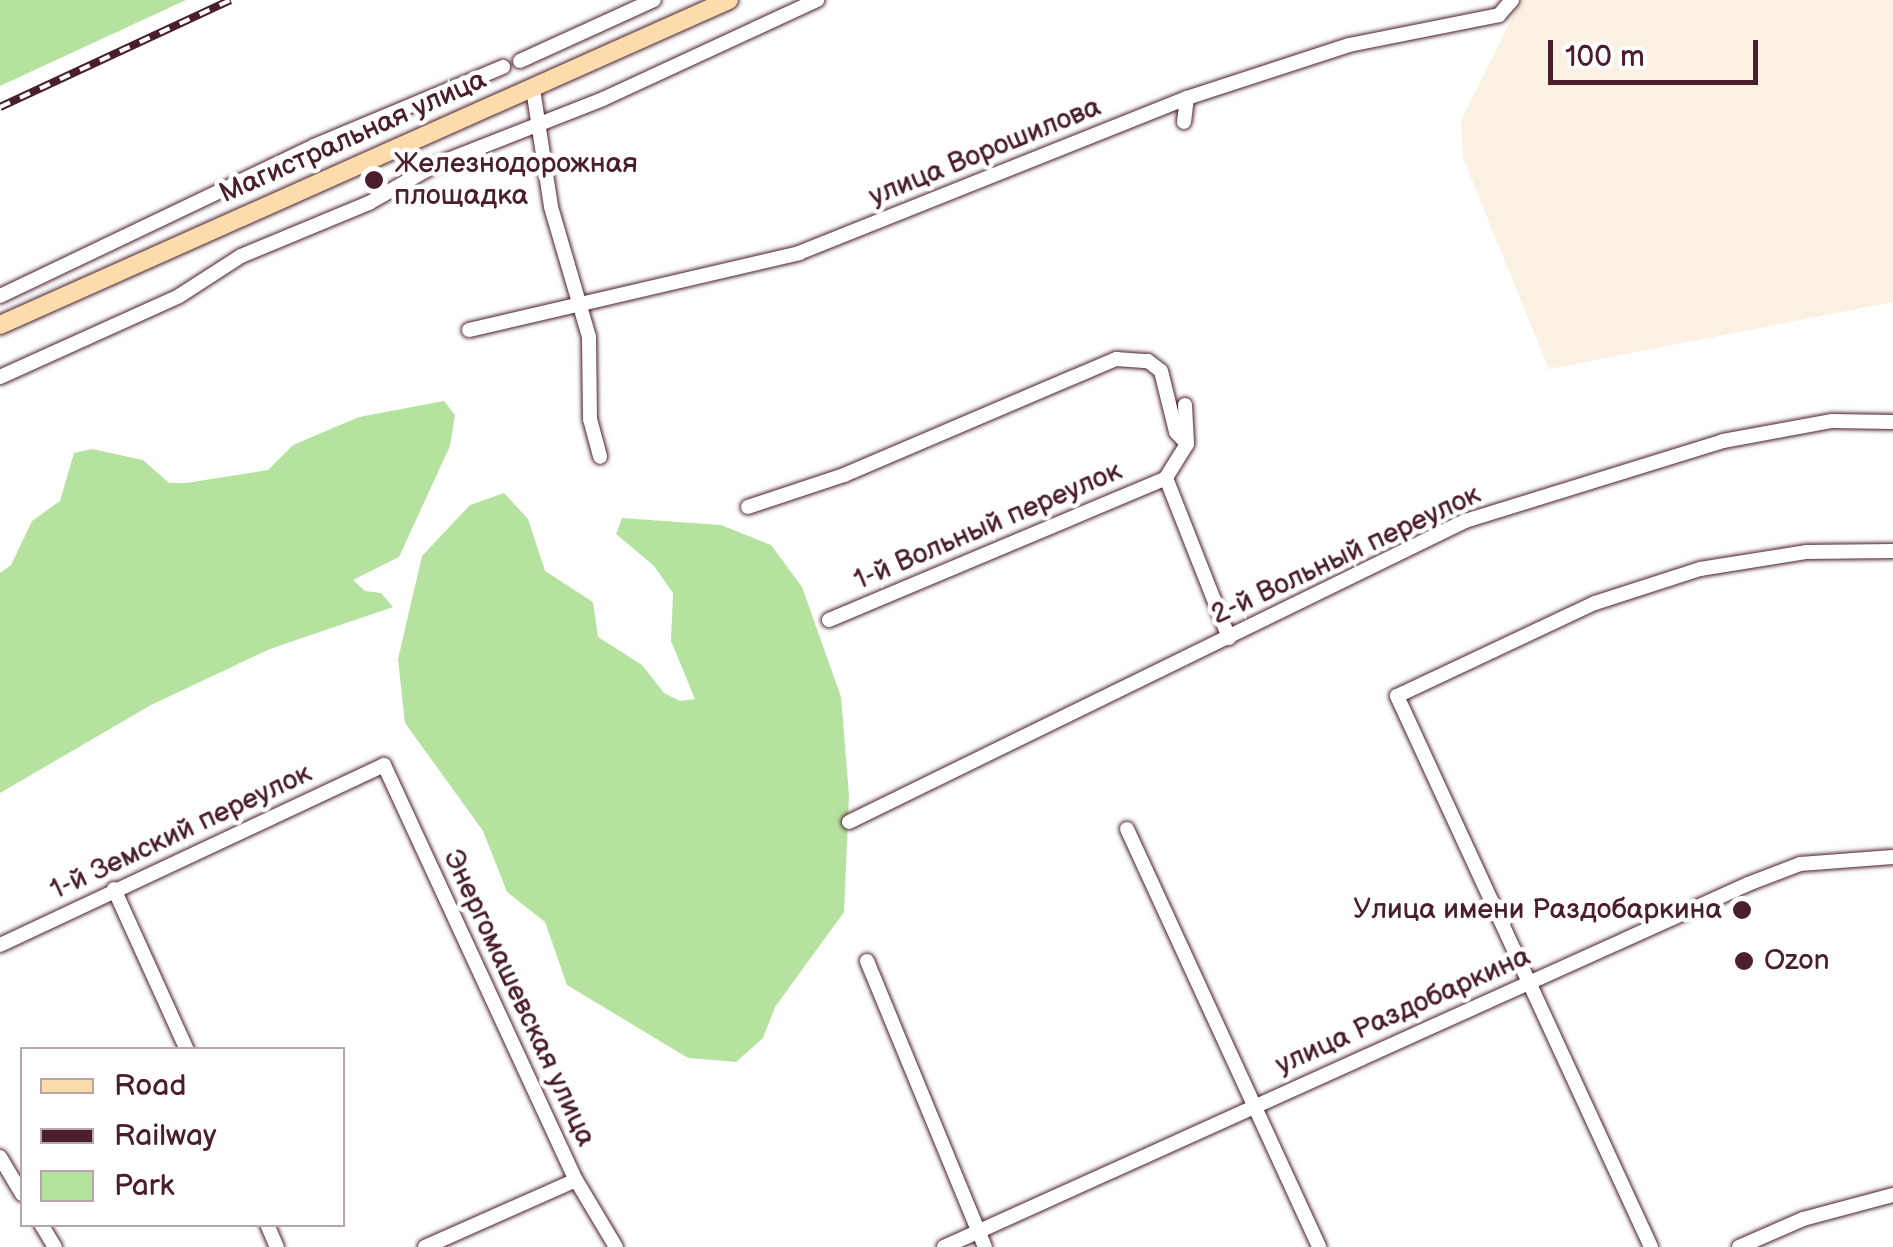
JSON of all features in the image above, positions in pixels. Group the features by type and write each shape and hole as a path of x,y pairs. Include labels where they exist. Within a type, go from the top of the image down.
{"main road":[{"name":"Магистральная улица","path":"0,325 729,0"}],"street":[{"path":"520,61 654,0"},
{"path":"0,377 179,296 242,256 538,121 603,99 817,0"},
{"name":"улица Ворошилова","path":"469,330 799,253 1187,98 1349,45 1499,14 1512,0"},
{"path":"0,296 314,146 502,67"},
{"path":"533,88 551,207 583,304 590,419 600,457"},
{"path":"1184,122 1187,98"},
{"path":"748,506 844,475 1116,360 1148,361 1161,371 1176,432 1187,444"},
{"path":"1185,405 1187,444 1166,478 1229,638"},
{"name":"2-й Вольный переулок","path":"849,822 1464,521 1723,441 1832,421 1893,422"},
{"name":"1-й Вольный переулок","path":"830,620 1166,478"},
{"path":"1650,1247 1397,696 1595,603 1700,569 1806,552 1893,550"},
{"name":"1-й Земский переулок","path":"0,945 384,765"},
{"name":"Энергомашевская улица","path":"384,765 576,1180 616,1247"},
{"path":"1126,830 1319,1247"},
{"name":"улица Раздобаркина","path":"944,1247 1530,980 1800,864 1893,857"},
{"path":"114,889 186,1047"},
{"path":"866,961 985,1247"},
{"path":"0,1158 20,1191"},
{"path":"425,1247 576,1180"},
{"path":"1739,1247 1803,1219 1893,1195"}],"shaded area":[{"path":"1521,0 1893,0 1893,302 1549,369 1463,158 1461,120"}],"green space":[{"path":"0,0 186,0 0,86"},
{"path":"444,401 455,415 450,446 399,557 353,580 365,591 381,593 393,607 270,649 151,705 0,793 0,573 11,565 32,521 60,501 74,453 92,449 143,460 169,483 186,483 268,470 293,445 359,417"},
{"path":"504,493 528,519 545,571 593,602 598,637 642,665 664,693 680,701 695,699 671,641 673,593 654,566 616,534 622,518 721,525 771,545 802,587 841,697 849,795 844,912 775,1007 763,1038 736,1062 688,1058 567,985 545,922 507,892 483,831 405,723 398,659 422,556 470,505"}],"railway":[{"path":"0,107 230,0"}],"place":[{"name":"Железнодорожная площадка","path":"374,180"},
{"name":"Улица имени Раздобаркина","path":"1742,910"},
{"name":"Ozon","path":"1744,961"}]}
